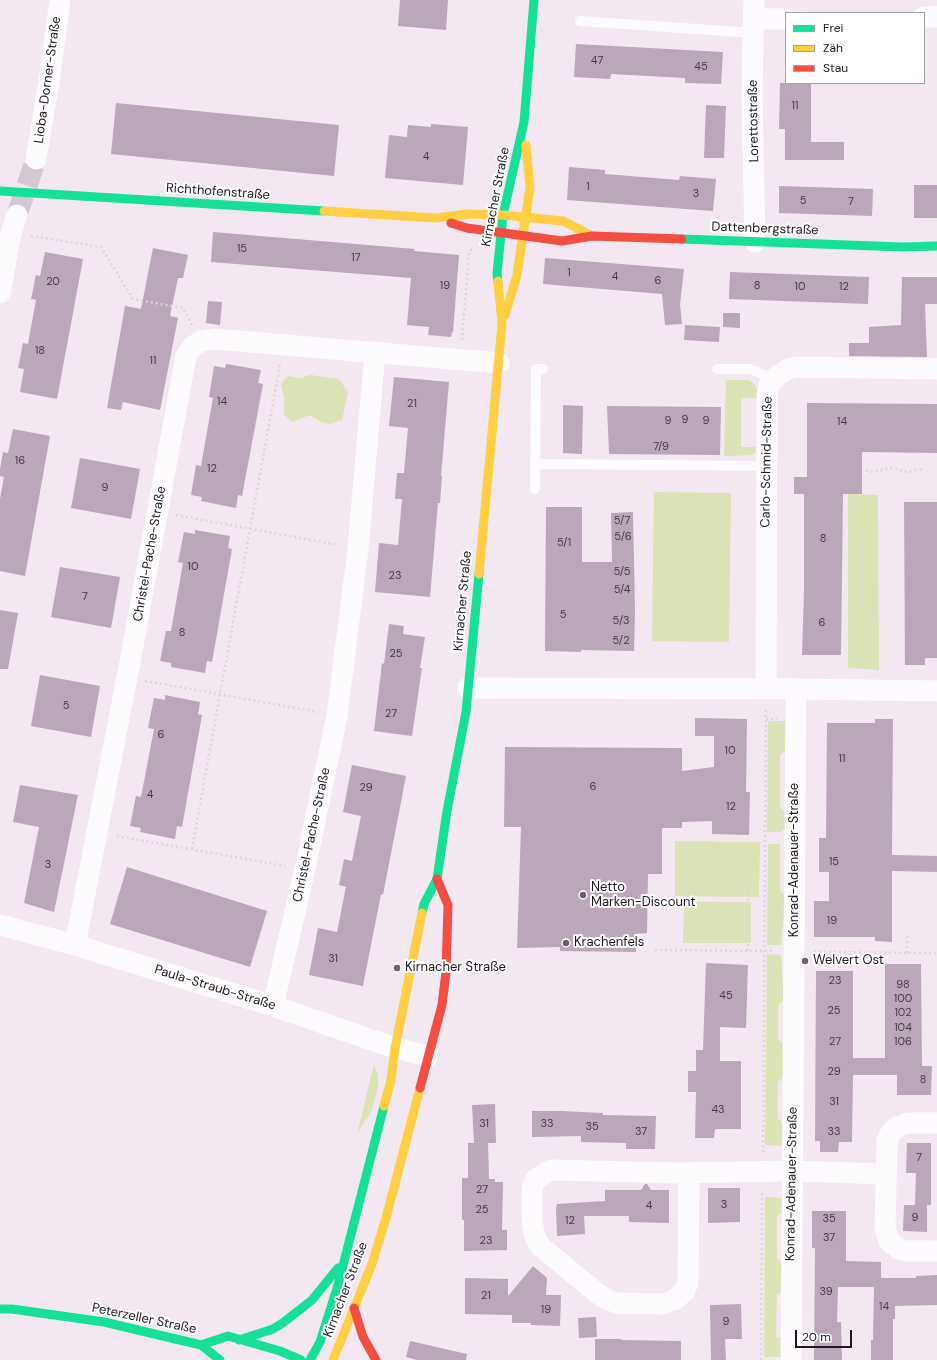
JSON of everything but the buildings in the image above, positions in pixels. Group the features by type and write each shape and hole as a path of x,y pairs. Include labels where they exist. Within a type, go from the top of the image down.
{"main road":[{"name":"Kirnacher Straße","path":"310,1360 320,1342 345,1259 391,1080 395,1048 424,904 437,878 447,811 466,712 502,324 497,273 503,215 524,122 534,0"},
{"name":"Kirnacher Straße","path":"502,324 517,275 524,236 530,187 524,122"},
{"name":"Richthofenstraße","path":"0,191 435,218 467,214 503,215"},
{"name":"Dattenbergstraße","path":"503,215 563,221 592,236"},
{"name":"Richthofenstraße","path":"435,218 467,228 524,236"},
{"name":"Dattenbergstraße","path":"524,236 562,241 592,236 903,247 937,246"},
{"name":"Kirnacher Straße","path":"333,1360 372,1264 386,1218 442,1005 446,972 448,905 437,878"},
{"path":"240,1340 273,1329 284,1322 312,1300 345,1259"},
{"path":"354,1308 363,1336 376,1360"},
{"name":"Peterzeller Straße","path":"0,1309 12,1309 104,1322 201,1345 228,1336 280,1351 301,1360"},
{"path":"201,1345 220,1360"}],"street":[{"name":"Lioba-Dorner-Straße","path":"36,159 49,82 60,0"},
{"path":"754,17 785,19"},
{"name":"Lorettostraße","path":"754,17 752,95 755,242"},
{"path":"925,17 937,17"},
{"path":"0,293 14,224"},
{"path":"202,341 214,339 284,344 499,363"},
{"name":"Christel-Pache-Straße","path":"75,945 98,832 186,356 193,346 202,341"},
{"name":"Christel-Pache-Straße","path":"273,1006 305,869 337,716 358,549 375,352"},
{"name":"Carlo-Schmid-Straße","path":"766,689 767,395 770,385 774,379 786,370 796,367 937,369"},
{"path":"468,688 937,691"},
{"name":"Konrad-Adenauer-Straße","path":"790,1360 796,689"},
{"name":"Paula-Straub-Straße","path":"0,925 75,945 273,1006 395,1048 428,1056"},
{"path":"937,1123 907,1123 894,1129 890,1134 887,1141 885,1229 889,1241 899,1249 906,1251 937,1252"},
{"path":"689,1173 688,1283 684,1292 674,1300 663,1304 617,1303 606,1299 540,1246 535,1237 532,1222 532,1187 536,1180 551,1170 689,1173 792,1172 886,1174"}],"lane":[{"path":"580,21 754,17"},
{"path":"535,489 536,369 543,369"},
{"path":"718,369 750,369 774,379"},
{"path":"535,464 767,466"},
{"path":"413,964 446,972"}],"path":[{"path":"14,224 101,246 133,299 183,308 202,341"},
{"path":"461,360 469,252 475,242"},
{"path":"192,849 284,344"},
{"path":"866,470 872,472 891,468 907,472 922,469"},
{"path":"158,512 358,549"},
{"path":"127,678 337,716"},
{"path":"762,1156 765,951 766,689"},
{"path":"98,832 305,869"},
{"path":"748,887 748,951"},
{"path":"907,936 907,953"},
{"path":"655,950 765,951"},
{"path":"807,952 937,953"},
{"path":"761,1360 762,1187"}],"green space":[{"path":"311,375 339,379 348,392 342,420 330,424 321,422 310,415 293,422 284,415 284,398 281,384 288,376 299,378"},
{"path":"726,380 749,380 755,385 759,392 759,398 741,398 741,447 758,447 752,455 724,456"},
{"path":"654,492 731,493 729,642 652,641"},
{"path":"848,494 878,495 879,670 848,668"},
{"path":"768,721 787,721 787,749 780,755 780,807 787,814 785,828 780,832 767,832"},
{"path":"675,841 760,842 759,897 675,896"},
{"path":"768,844 780,844 780,891 786,896 781,945 767,945"},
{"path":"684,902 751,902 751,943 683,943"},
{"path":"767,954 781,955 784,1000 778,1005 778,1039 784,1045 784,1076 778,1082 778,1118 783,1124 783,1146 765,1145"},
{"path":"374,1064 378,1075 378,1087 372,1110 357,1134"},
{"path":"765,1197 782,1198 782,1213 777,1216 777,1258 782,1263 782,1291 777,1295 776,1337 781,1338 782,1357 764,1357"}],"tunnel":[{"path":"17,215 36,159"}],"traffic: fast":[{"path":"498,281 497,273 503,215 524,122 534,0"},
{"path":"0,191 324,211"},
{"path":"682,239 903,247 937,246"},
{"path":"422,913 424,904 437,879 447,811 466,712 479,574"},
{"path":"310,1360 320,1342 338,1285 384,1106"},
{"path":"239,1340 273,1329 284,1322 312,1300 338,1268"},
{"path":"0,1309 12,1309 104,1322 201,1345 228,1336 280,1351 301,1360"},
{"path":"201,1345 220,1360"}],"traffic: slow":[{"path":"505,315 517,275 530,187 526,145"},
{"path":"324,211 435,218 467,214 503,215 563,221 592,236"},
{"path":"479,574 502,324 498,281"},
{"path":"384,1106 391,1080 395,1048 422,913"},
{"path":"333,1360 372,1264 386,1218 420,1088"}],"traffic: jam":[{"path":"451,223 467,228 562,241 592,236 682,239"},
{"path":"420,1088 442,1005 446,972 448,905 437,879"},
{"path":"354,1308 363,1337 376,1360"}],"place":[{"name":"Netto Marken-Discount","path":"583,895"},
{"name":"Krachenfels","path":"566,943"},
{"name":"Welvert Ost","path":"805,961"},
{"name":"Kirnacher Straße","path":"397,968"}]}
